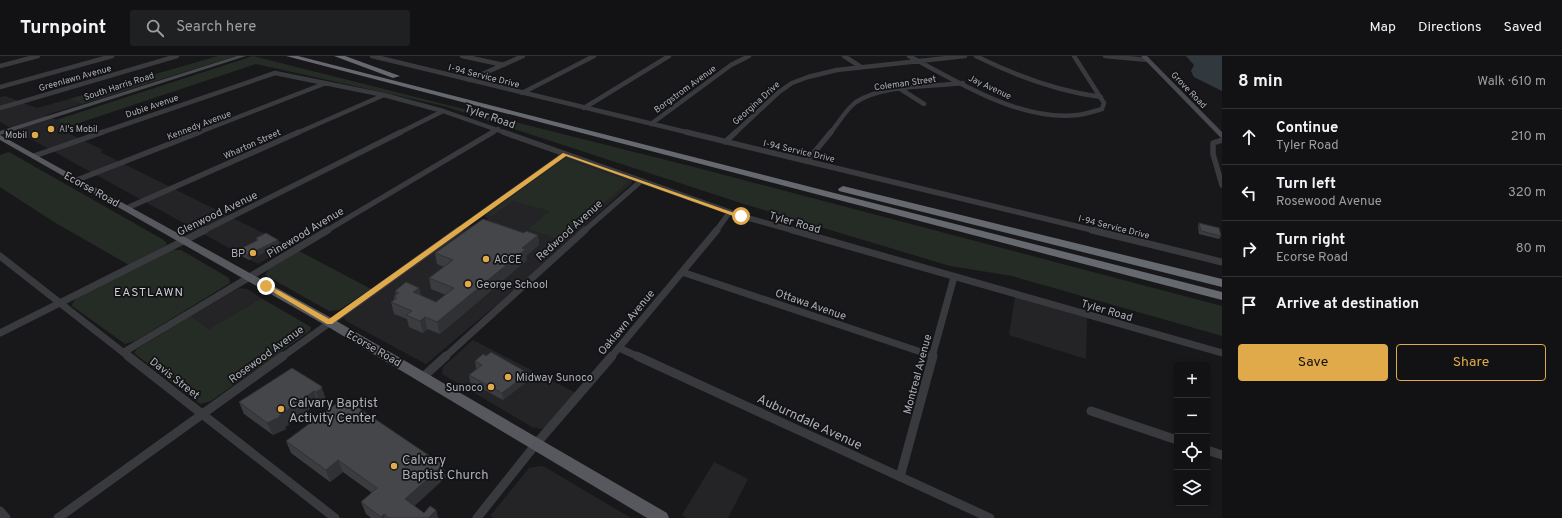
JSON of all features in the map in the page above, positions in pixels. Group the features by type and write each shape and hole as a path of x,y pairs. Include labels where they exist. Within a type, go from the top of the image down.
{"highway":[{"path":"290,56 1222,296"},
{"path":"329,56 454,92 1222,283"},
{"path":"338,56 354,62"}],"main road":[{"name":"South Harris Road","path":"0,133 243,56"},
{"name":"Grove Road","path":"1146,58 1222,136"},
{"name":"Ecorse Road","path":"0,137 330,322 661,518"}],"street":[{"path":"0,66 38,56"},
{"path":"0,87 112,56"},
{"name":"Greenlawn Avenue","path":"0,108 177,56"},
{"name":"I-94 Service Drive","path":"372,56 1222,262"},
{"path":"462,56 504,65"},
{"path":"470,80 523,56"},
{"path":"522,93 594,56"},
{"path":"584,108 670,56"},
{"name":"Borgstrom Avenue","path":"651,124 731,65 749,56"},
{"path":"844,56 862,67"},
{"name":"Jay Avenue","path":"910,56 1011,106 1048,114 1078,116 1091,114 1102,109 1104,103 1101,97"},
{"name":"Georgina Drive","path":"725,142 779,92 792,83 816,74 862,67 965,56"},
{"path":"976,56 1042,85 1076,94 1101,97"},
{"path":"1074,56 1101,97"},
{"path":"1105,56 1146,58"},
{"name":"Tyler Road","path":"275,73 384,95 443,111 498,129 641,182 729,212 1222,353"},
{"name":"Dubie Avenue","path":"34,156 275,73"},
{"name":"Kennedy Avenue","path":"77,180 326,83"},
{"name":"Coleman Street","path":"807,161 855,103 863,98 902,90 963,83"},
{"path":"902,90 924,104"},
{"name":"Wharton Street","path":"127,208 384,95"},
{"name":"Glenwood Avenue","path":"0,333 443,111"},
{"name":"Pinewood Avenue","path":"124,352 249,276 498,129"},
{"path":"1222,140 1213,143 1212,151 1222,185"},
{"name":"Rosewood Avenue","path":"58,518 565,154"},
{"name":"Redwood Avenue","path":"423,377 566,247 641,182"},
{"name":"Oaklawn Avenue","path":"477,518 536,444 620,348 717,230 729,212"},
{"name":"Davis Street","path":"0,256 336,518"},
{"name":"Ottawa Avenue","path":"682,272 933,356"},
{"name":"Montreal Avenue","path":"900,477 954,277"},
{"name":"Auburndale Avenue","path":"620,348 990,518"},
{"path":"1091,411 1174,439"},
{"path":"1210,451 1222,455"},
{"path":"0,511 6,518"}],"shaded area":[{"path":"218,56 236,56 82,104 69,99"},
{"path":"253,56 698,168 1222,306 1222,336 1012,276 950,266 747,205 444,106 256,64 70,126 56,120"},
{"path":"1186,56 1222,56 1222,91 1194,77 1191,71 1194,65"},
{"path":"5,96 37,108 69,99 82,104 46,115 70,126 60,129 103,150 100,152 289,246 258,264 0,122 0,97"},
{"path":"9,152 162,239 167,245 129,265 54,222 0,187 0,155"},
{"name":"ACCE","path":"566,157 631,180 632,183 500,302 426,364 346,321 344,318 347,314 467,227 483,224 488,220 485,216 487,213"},
{"path":"565,158 629,181 562,240 528,229 550,211 513,201 491,217 489,213"},
{"path":"172,250 181,250 229,278 230,283 135,341 125,344 72,306 73,302 78,297"},
{"path":"299,251 371,289 339,310 329,311 265,275 268,270"},
{"path":"239,288 247,289 261,298 209,329 191,316"},
{"path":"1015,297 1087,318 1086,359 1009,335"},
{"path":"261,298 311,327 310,331 211,401 200,404 134,353 137,349 191,316 209,329"},
{"path":"473,340 578,394 547,427 541,429 532,427 442,374 443,367"},
{"path":"714,462 748,479 728,518 687,518 682,515"},
{"path":"541,466 631,518 494,518 490,516 529,468"}],"building":[{"path":"483,219 524,233 526,231 538,235 522,248 526,249 437,322 425,317 420,321 406,315 412,311 391,302 397,298 394,296 399,293 395,291 406,282 419,288 413,292 436,302 454,288 429,278 453,260 435,253"},
{"path":"1199,223 1219,228 1221,236 1201,231"},
{"path":"266,233 278,240 247,255 238,250 258,240 256,238"},
{"path":"491,352 528,373 502,393 469,375 482,365 475,361 483,354 486,356"},
{"path":"292,368 322,388 316,392 314,391 279,416 280,417 267,423 239,402"},
{"name":"Calvary Baptist Church","path":"344,398 443,465 405,499 424,513 430,506 436,510 428,518 389,518 384,514 381,517 361,502 377,488 338,460 326,470 286,441"}],"place":[{"name":"Al's Mobil","path":"51,129"},
{"name":"Mobil","path":"35,135"},
{"name":"BP","path":"253,253"},
{"name":"ACCE","path":"486,259"},
{"name":"George School","path":"468,284"},
{"name":"Midway Sunoco","path":"508,377"},
{"name":"Sunoco","path":"491,387"},
{"name":"Calvary Baptist Activity Center","path":"281,409"},
{"name":"Calvary Baptist Church","path":"394,466"}],"district":[{"name":"EASTLAWN","path":"149,292"}],"route":[{"path":"266,286 330,322 565,154 741,216"}]}
